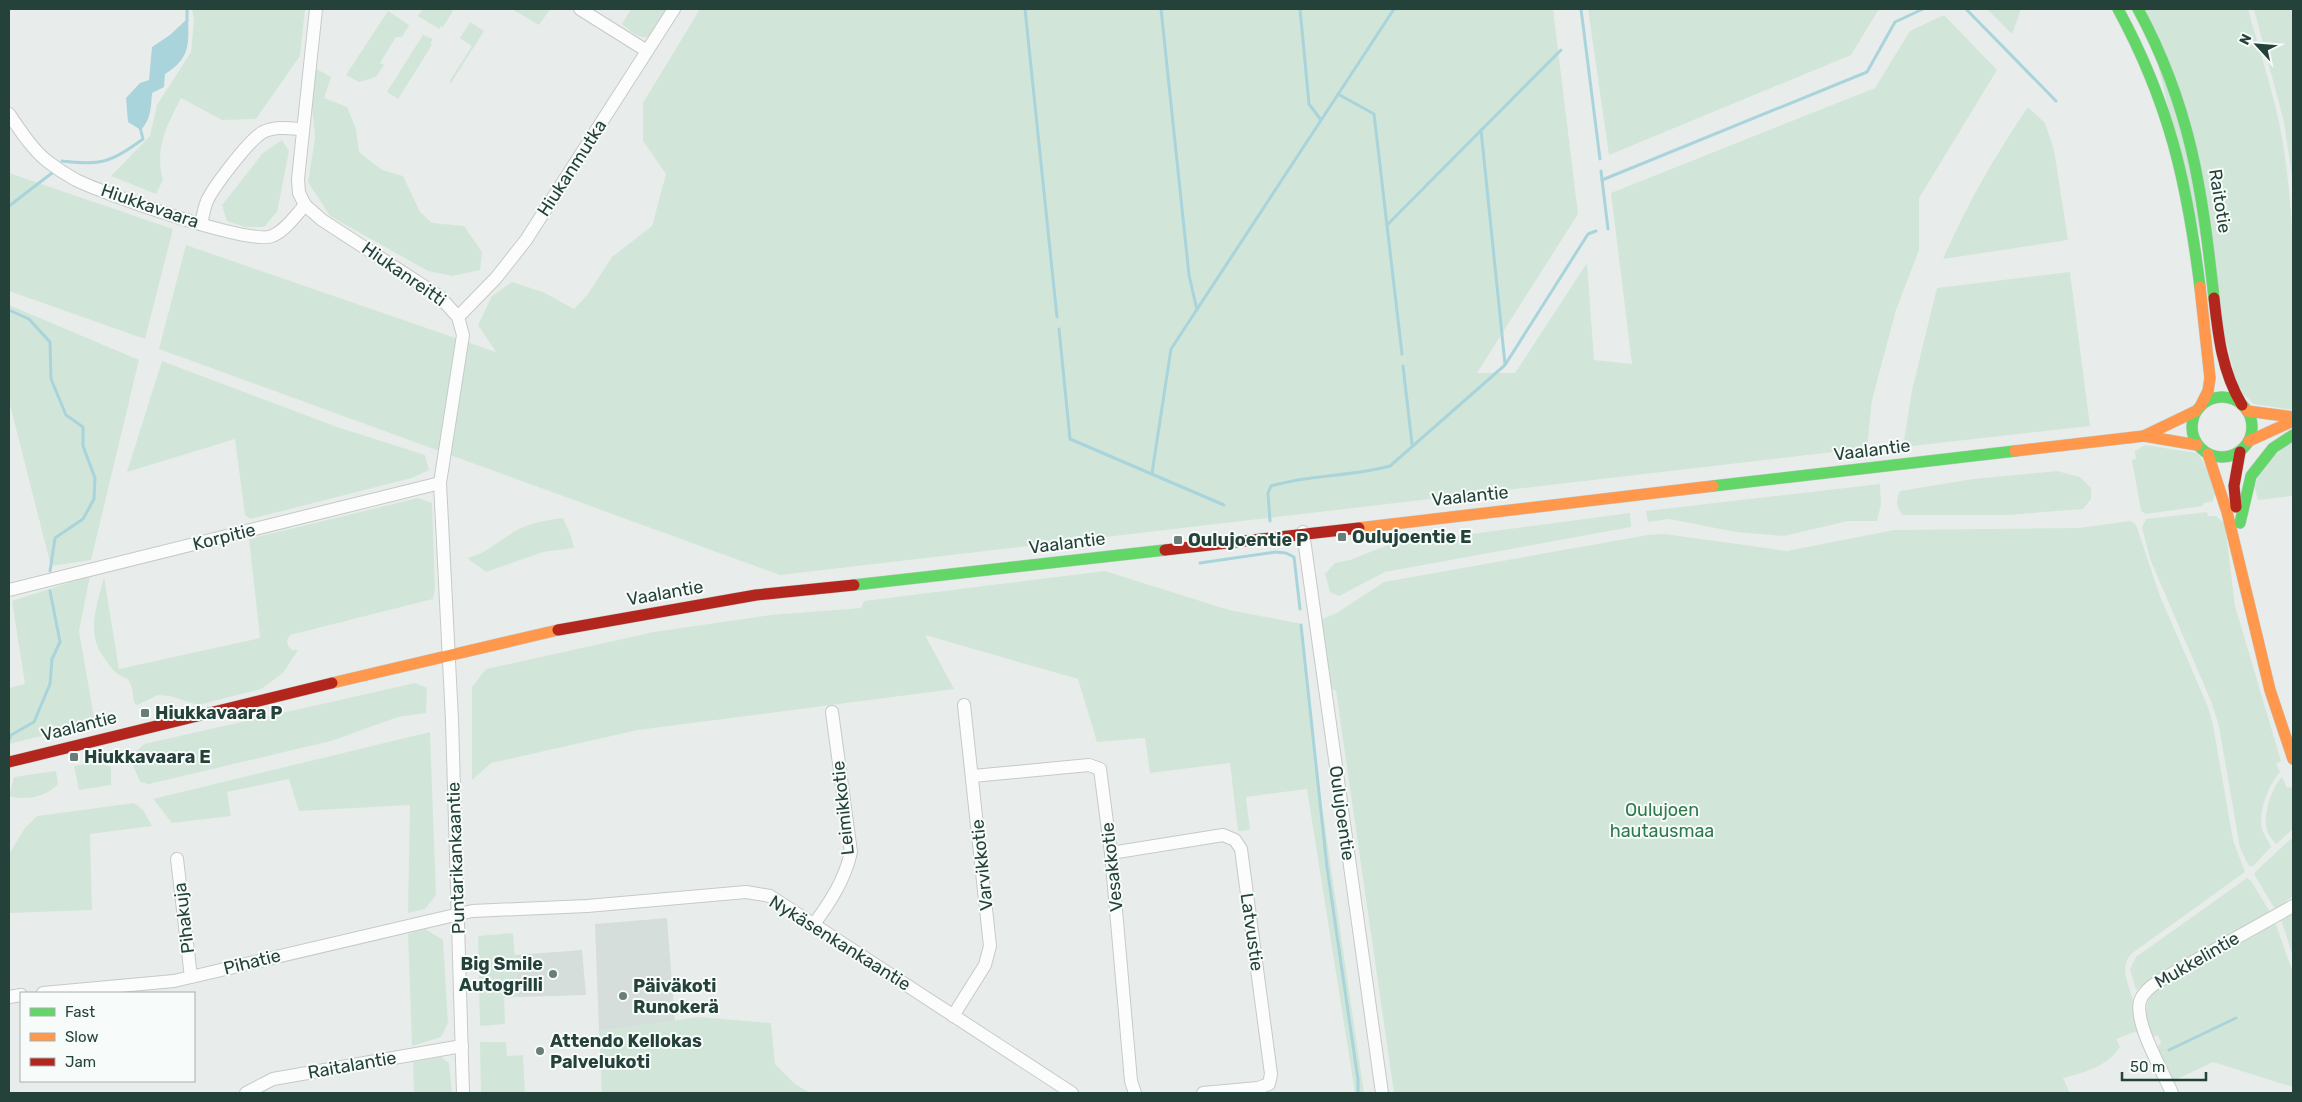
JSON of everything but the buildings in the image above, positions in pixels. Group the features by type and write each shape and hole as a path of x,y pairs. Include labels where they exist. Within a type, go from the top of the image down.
{"street":[{"path":"305,206 299,193 298,179 316,9"},
{"path":"580,9 647,51"},
{"name":"Hiukanmutka","path":"458,317 496,278 526,240 674,9"},
{"name":"Raitotie","path":"2118,9 2158,92 2178,154 2190,218 2209,372 2208,392 2199,408"},
{"name":"Raitotie","path":"2138,9 2152,32 2175,88 2193,144 2206,215 2222,353 2227,377 2233,392 2245,408"},
{"name":"Hiukkavaara","path":"9,114 46,161 76,180 153,210 238,235 261,238 272,236 282,230 305,206"},
{"path":"201,224 206,203 213,190 253,141 264,132 276,128 302,129"},
{"name":"Hiukanreitti","path":"305,206 322,220 427,286 440,296 458,317 462,325 463,344 440,483 449,654"},
{"path":"2293,417 2245,408 2229,398 2221,397 2207,401 2199,408 2193,417 2192,432 2198,445 2208,454 2228,487 2234,524 2235,549 2259,650 2282,730 2293,759"},
{"name":"Vaalantie","path":"2144,436 2199,408"},
{"path":"2245,408 2252,426 2249,441"},
{"path":"2228,487 2240,452 2249,441 2293,421"},
{"path":"2234,524 2247,486 2261,461 2273,448 2293,435"},
{"name":"Vaalantie","path":"9,762 449,654 582,625 756,595 1065,562 1304,532 2144,436 2198,445"},
{"path":"2208,454 2228,457 2240,452"},
{"name":"Korpitie","path":"9,590 440,483"},
{"name":"Oulujoentie","path":"1304,532 1382,1093"},
{"name":"Puntarikankaantie","path":"449,654 463,1093"},
{"name":"Varvikkotie","path":"953,1016 985,964 990,946 964,705"},
{"name":"Leimikkotie","path":"814,924 838,888 847,870 851,852 832,712"},
{"name":"Vesakkotie","path":"973,776 1090,765 1100,769 1111,852 1131,1081 1135,1093"},
{"name":"Latvustie","path":"1111,852 1223,835 1235,840 1241,849 1271,1074 1269,1084 1258,1088 1203,1093"},
{"name":"Pihakuja","path":"177,859 191,977"},
{"name":"Nykäsenkankaantie","path":"458,914 587,906 746,892 770,896 1072,1093"},
{"name":"Mukkelintie","path":"2172,1093 2141,1021 2140,1005 2145,992 2158,981 2293,906"},
{"name":"Pihatie","path":"54,992 174,981 458,914"},
{"name":"Raitalantie","path":"246,1093 273,1079 462,1046"}],"shaded area":[{"path":"667,918 675,1021 599,1031 595,924"},
{"path":"582,950 586,995 518,997 515,955"}],"green space":[{"path":"192,9 305,9 300,56 256,119 222,120 181,98 163,138 160,158 163,180 156,194 111,176 150,136 157,105 191,52 194,19"},
{"path":"423,9 449,9 453,11 443,27 441,26 439,29 418,16"},
{"path":"512,9 550,9 539,25"},
{"path":"631,9 669,9 653,35 644,37 636,35 622,24"},
{"path":"700,9 1553,9 1578,214 1477,373 1515,373 1587,263 1594,360 1632,364 1611,193 1875,88 1910,31 1944,15 1997,70 1919,198 1919,250 1896,310 1872,400 1867,448 780,575 159,349 186,245 496,352 478,325 492,296 512,282 543,292 574,309 588,294 612,257 652,226 666,174 643,141 643,103"},
{"path":"1588,9 1879,9 1851,55 1609,155"},
{"path":"1987,9 2021,9 2012,34"},
{"path":"2144,9 2248,9 2280,125 2289,194 2294,287 2293,410 2254,404 2238,389"},
{"path":"2254,9 2293,9 2293,182 2284,122"},
{"path":"388,11 409,25 402,37 396,37 380,63 384,65 376,77 359,82 346,75"},
{"path":"470,22 484,31 451,83 449,82 472,46 460,38"},
{"path":"423,35 433,39 430,44 432,45 398,99 387,92"},
{"path":"315,68 331,77 324,98 347,107 356,129 359,152 382,170 403,176 420,212 432,223 464,226 482,252 480,270 453,276 428,271 330,216 308,182 315,138 312,105"},
{"path":"2028,107 2045,123 2054,150 2068,240 1943,259 1982,181"},
{"path":"282,140 289,151 277,212 264,227 245,227 227,221 222,205 263,153"},
{"path":"9,173 173,229 145,339 9,291"},
{"path":"2070,272 2090,426 1903,447 1912,390 1937,288"},
{"path":"9,305 139,360 91,560 51,566 9,401"},
{"path":"162,361 337,427 425,455 429,470 412,478 250,519 245,515 235,439 127,472"},
{"path":"2293,440 2293,496 2258,500 2254,486 2265,464"},
{"path":"2145,445 2196,453 2201,458 2217,489 2212,502 2203,503 2203,506 2146,514 2141,511 2132,460 2136,459 2135,451"},
{"path":"2057,471 2080,477 2091,488 2091,499 2083,509 2008,515 1903,515 1898,507 1897,501 1900,491 1973,479"},
{"path":"1880,484 1881,505 1877,521 1848,521 1784,536 1736,532 1669,519 1648,522 1646,511"},
{"path":"418,498 432,503 435,588 433,599 290,635 287,640 288,646 292,650 298,650 283,673 261,689 198,705 170,696 158,695 137,705 134,702 132,688 128,679 120,676 115,671 99,649 95,640 94,619 104,577 119,669 260,638 249,539"},
{"path":"2207,512 2208,516 2216,516 2225,524 2235,606 2281,761 2276,764 2280,772 2268,791 2261,822 2264,834 2271,847 2253,866 2249,866 2240,848 2219,726 2211,701 2150,559 2142,527 2146,519"},
{"path":"1630,513 1631,527 1385,572 1339,596 1330,592 1325,574 1335,563 1350,560 1388,545"},
{"path":"563,518 574,548 543,552 486,572 467,558 489,549 526,526"},
{"name":"Oulujoen hautausmaa","path":"2131,521 2136,525 2160,596 2208,707 2213,725 2233,840 2245,872 2131,954 2127,960 2125,972 2141,1034 2134,1032 2116,1039 2120,1047 2109,1059 2095,1068 2063,1078 2070,1093 1394,1093 1336,691 1331,688 1321,619 1335,614 1384,582 1648,535 1665,534 1787,551 1894,530 2079,528"},
{"path":"1105,571 1229,610 1302,624 1318,779 1364,1093 1355,1093 1307,789 1246,797 1250,830 1238,831 1230,763 1150,773 1145,738 1097,742 1078,679 925,635 954,689 638,730 491,763 472,780 472,687 486,669 654,632 771,615 861,608 864,601"},
{"path":"90,576 79,631 95,723 9,744 9,688 25,684 12,601"},
{"path":"415,683 427,688 426,713 398,717 331,741 149,784 140,782 130,758 144,744"},
{"path":"430,732 436,895 425,909 408,913 410,805 299,811 289,779 227,792 231,816 172,823 153,799"},
{"path":"97,762 111,767 111,785 79,790 74,766"},
{"path":"56,771 58,784 48,792 29,798 9,796 14,777"},
{"path":"2282,777 2287,788 2292,787 2293,790 2293,829 2276,844 2267,831 2266,814 2272,793"},
{"path":"134,803 143,810 152,826 90,834 92,910 9,913 9,854 25,828 37,816"},
{"path":"2293,837 2293,896 2275,909 2255,876 2255,872"},
{"path":"2247,878 2251,881 2270,912 2156,976 2136,990 2130,969 2136,957"},
{"path":"2293,914 2293,957 2281,919"},
{"path":"2275,922 2293,973 2293,1087 2213,1062 2171,1082 2156,1048 2161,1043 2158,1035 2153,1037 2146,1015 2150,997 2162,985"},
{"path":"425,929 443,940 448,1023 441,1037 412,1046 408,934"},
{"path":"513,933 518,997 504,998 505,1024 480,1026 478,936"},
{"path":"699,1017 771,1023 775,1064 795,1084 810,1093 602,1093 599,1031"},
{"path":"480,1042 506,1042 507,1056 523,1055 525,1093 481,1093"},
{"path":"441,1057 449,1063 452,1093 414,1093 413,1062"}],"water":[{"path":"188,18 188,43 184,57 165,74 164,87 152,93 149,117 141,130 128,122 126,98 140,83 149,80 152,47 170,35"}],"waterway":[{"path":"187,9 187,21"},
{"path":"1025,9 1057,317"},
{"path":"1161,9 1189,275 1197,310"},
{"path":"1300,9 1309,104 1321,120"},
{"path":"1152,473 1171,349 1394,9"},
{"path":"1581,9 1600,159"},
{"path":"1602,180 1867,72 1895,22 1923,9"},
{"path":"1966,9 2056,101"},
{"path":"1387,225 1561,50"},
{"path":"1338,94 1374,114 1402,354"},
{"path":"62,161 87,163 114,157 143,139 140,127"},
{"path":"1481,130 1505,364"},
{"path":"1601,171 1608,229"},
{"path":"9,206 52,173"},
{"path":"1270,521 1268,493 1271,486 1301,479 1375,470 1390,466 1505,365 1588,234 1596,231"},
{"path":"9,310 29,319 50,342 51,379 66,415 83,427 83,446 95,478 94,499 83,519 55,538 50,571"},
{"path":"1059,329 1070,439 1224,505"},
{"path":"1403,366 1412,444"},
{"path":"1200,563 1276,552 1286,553 1294,557 1300,609"},
{"path":"9,740 11,735 34,722 50,684 52,659 60,642 50,591"},
{"path":"1301,625 1327,867 1358,1080 1358,1093"},
{"path":"2169,1050 2236,1018"}],"traffic: fast":[{"path":"2118,9 2150,77 2173,144 2189,212 2200,287"},
{"path":"2138,9 2171,80 2182,115 2199,185 2214,298"},
{"path":"2216,397 2228,397 2239,402 2247,410 2252,421 2252,427 2250,439 2239,452 2228,457 2216,457 2205,452 2197,444 2192,433 2192,421 2197,410 2205,402 2216,397"},
{"path":"2240,523 2251,476 2273,448 2293,435"},
{"path":"1713,486 2015,451"},
{"path":"854,585 1165,550"}],"traffic: slow":[{"path":"2200,287 2210,378 2208,391 2201,405"},
{"path":"2144,436 2196,411"},
{"path":"2247,411 2293,417"},
{"path":"2249,441 2293,421"},
{"path":"2015,451 2144,436 2197,445"},
{"path":"2208,454 2227,512 2270,690 2293,759"},
{"path":"1359,528 1713,486"},
{"path":"332,683 558,630"}],"traffic: jam":[{"path":"2214,298 2219,339 2225,366 2242,405"},
{"path":"2236,507 2234,486 2240,452"},
{"path":"1165,550 1359,528"},
{"path":"558,630 756,595 854,585"},
{"path":"9,762 332,683"}],"place":[{"name":"Oulujoentie E","path":"1342,537"},
{"name":"Oulujoentie P","path":"1178,540"},
{"name":"Hiukkavaara P","path":"145,713"},
{"name":"Hiukkavaara E","path":"74,757"},
{"name":"Big Smile Autogrilli","path":"553,974"},
{"name":"Päiväkoti Runokerä","path":"623,996"},
{"name":"Attendo Kellokas Palvelukoti","path":"540,1051"}]}
